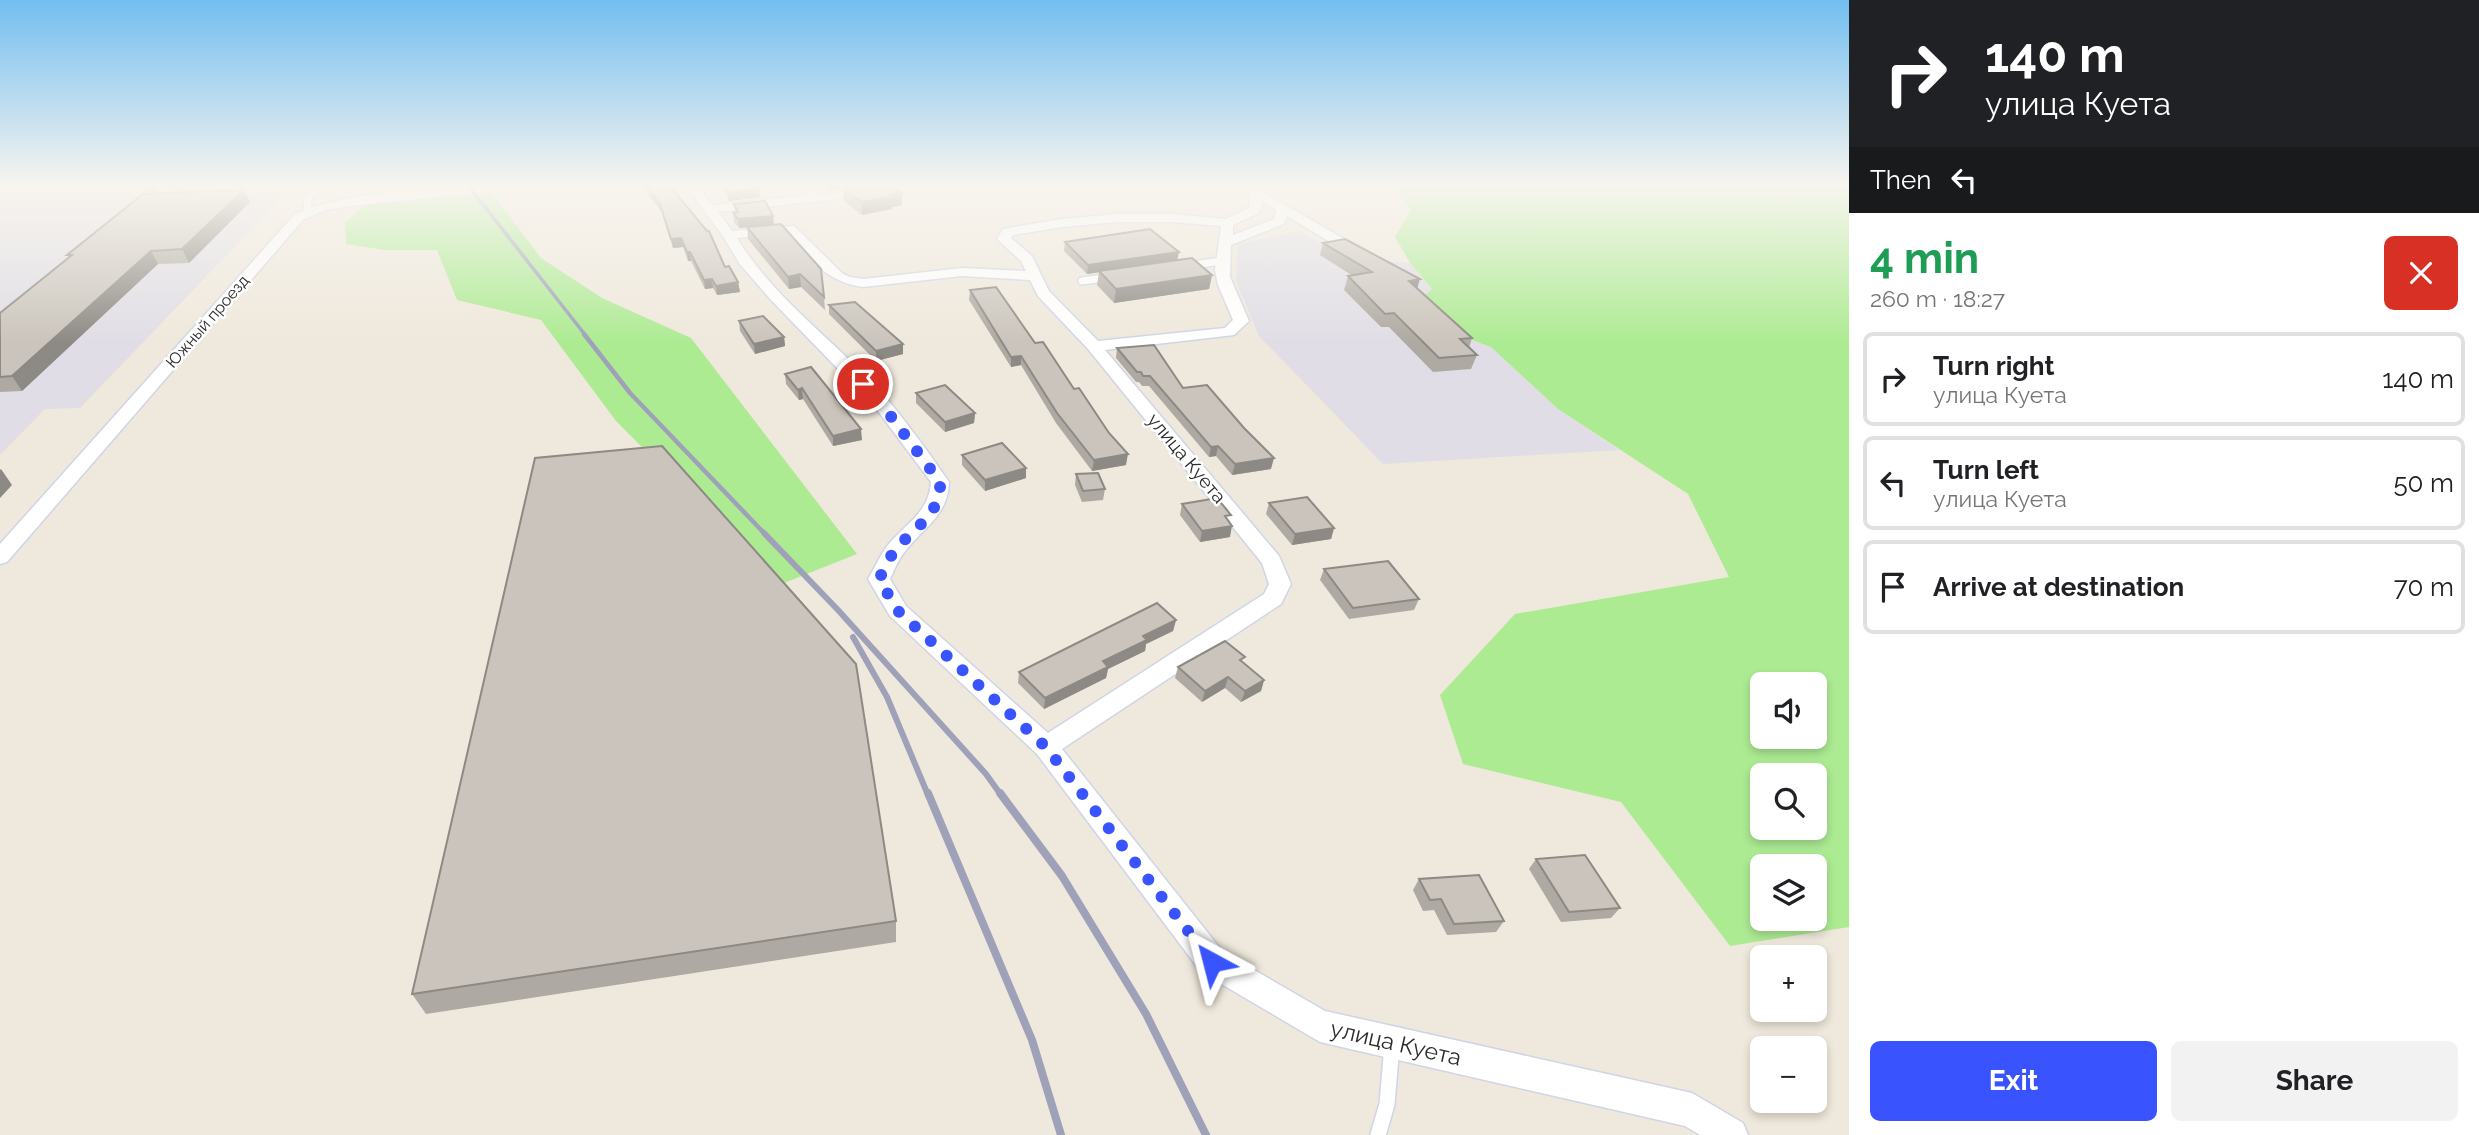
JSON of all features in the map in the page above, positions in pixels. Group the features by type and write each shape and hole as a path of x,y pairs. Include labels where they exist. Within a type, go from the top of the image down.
{"street":[{"name":"Южный проезд","path":"0,557 279,237"},
{"name":"улица Куета","path":"730,237 744,260 776,297 881,403 940,482 941,496 937,507 894,552 879,579 898,611 1046,747 1212,962 1320,1026 1692,1110 1731,1135"},
{"path":"797,237 838,277 855,282 962,272 1033,276"},
{"name":"улица Куета","path":"1005,237 1004,239 1027,259 1043,293 1094,346 1272,561 1280,584 1273,599 1046,747"},
{"path":"1094,346 1229,332 1241,321 1224,279 1222,261 1227,237"},
{"path":"1330,237 1361,254"}],"lane":[{"path":"1171,268 1222,261"},
{"path":"1082,281 1120,275"},
{"path":"1378,1135 1387,1104 1392,1042"}],"shaded area":[{"path":"0,237 244,237 80,408 45,409 0,455"},
{"path":"1272,237 1310,237 1360,267 1384,261 1410,263 1432,290 1431,325 1491,347 1558,409 1619,450 1383,464 1259,336 1236,281 1238,244"}],"green space":[{"path":"346,237 525,237 541,258 602,298 691,338 857,554 779,585 616,421 541,320 457,300 437,250 385,250 346,244"},
{"path":"1395,237 1849,237 1849,927 1827,931 1827,854 1750,854 1750,931 1824,931 1730,946 1621,802 1463,764 1440,695 1515,614 1729,577 1688,494 1558,409 1491,347 1431,325 1417,302 1432,289 1410,263"}],"building":[{"path":"89,237 195,237 182,249 151,251 12,376 0,377 0,313 72,255 67,255"},
{"path":"670,237 712,237 725,267 729,266 738,282 716,286 712,279 704,280 681,238"},
{"path":"755,237 793,237 821,269 824,297 800,274 788,277"},
{"path":"1098,237 1160,237 1179,252 1088,265 1065,242"},
{"path":"1345,239 1420,279 1409,281 1472,338 1460,339 1477,355 1439,358 1394,313 1385,314 1348,276 1372,272 1323,243"},
{"path":"1192,258 1212,275 1116,289 1099,271"},
{"path":"996,287 1035,343 1043,342 1074,389 1079,388 1109,433 1128,454 1094,460 1057,413 1021,356 1011,357 970,290"},
{"path":"855,302 903,344 876,351 829,305"},
{"path":"763,316 784,337 754,344 739,321"},
{"path":"1154,345 1183,388 1207,385 1274,458 1235,464 1218,446 1211,447 1150,376 1137,372 1117,348"},
{"path":"811,367 861,429 833,436 802,388 798,390 785,374"},
{"path":"945,385 975,413 945,422 916,393"},
{"path":"1002,443 1026,468 985,480 962,455"},
{"path":"662,446 856,664 896,921 412,994 535,458"},
{"path":"1098,473 1105,489 1083,491 1076,474"},
{"path":"1307,497 1334,528 1295,534 1269,503"},
{"path":"1217,498 1231,515 1225,516 1232,526 1202,531 1182,504"},
{"path":"1388,561 1419,599 1353,608 1324,569"},
{"path":"1157,603 1176,620 1143,636 1147,640 1103,661 1108,667 1045,698 1019,672"},
{"path":"1225,641 1245,657 1240,660 1264,680 1245,691 1228,677 1205,691 1178,667"},
{"path":"1585,855 1620,908 1569,912 1536,859"},
{"path":"1479,875 1504,921 1454,924 1441,899 1430,900 1419,879"}],"railway":[{"path":"508,237 586,336"},
{"path":"584,334 630,393 766,535"},
{"path":"764,533 838,610 986,774 1001,795"},
{"path":"853,637 887,697 928,795"},
{"path":"928,793 1032,1040 1061,1135"},
{"path":"1000,793 1062,876 1146,1014 1206,1135"}],"route":[{"path":"863,384 881,403 940,482 941,496 937,507 894,552 879,579 898,611 1046,747 1212,962"}]}
